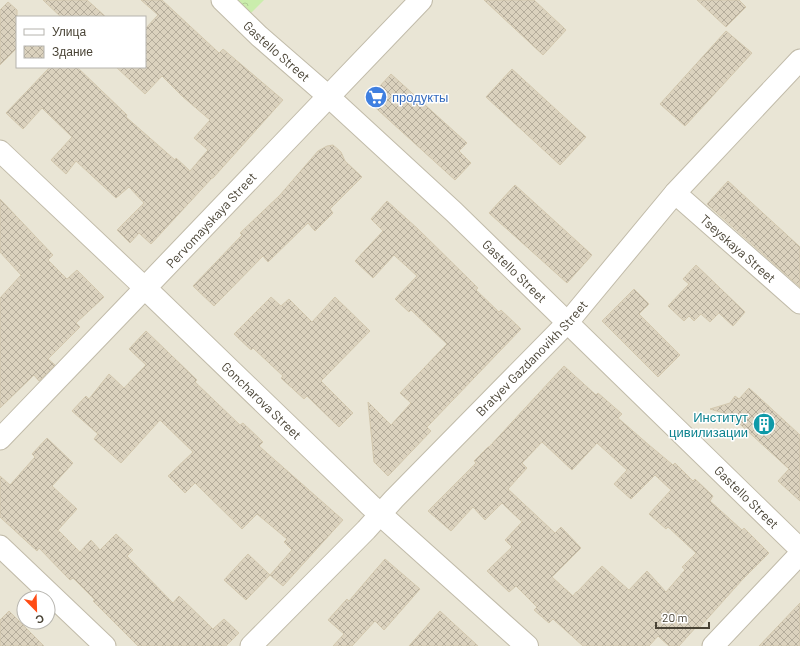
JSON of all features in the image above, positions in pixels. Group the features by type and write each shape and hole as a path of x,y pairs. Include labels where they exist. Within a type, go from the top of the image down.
{"street":[{"name":"Gastello Street","path":"222,0 259,36 328,96 454,212 800,549"},
{"name":"Pervomayskaya Street","path":"0,439 421,0"},
{"name":"Bratyev Gazdanovikh Street","path":"251,646 568,322 676,193 800,60"},
{"name":"Goncharova Street","path":"0,151 380,514 527,646"},
{"name":"Tseyskaya Street","path":"676,193 800,303"},
{"path":"0,546 105,646"},
{"path":"713,646 800,554"}],"shaded area":[{"path":"0,0 800,0 800,646 0,646"}],"green space":[{"path":"219,0 264,0 242,22"}],"building":[{"path":"43,0 87,0 105,16 60,16"},
{"path":"141,0 162,0 219,53 223,49 283,100 151,244 139,233 130,243 117,230 144,203 129,187 116,198 76,161 66,174 51,160 72,137 42,108 23,129 6,113 49,68 78,68 127,115 126,117 175,160 176,158 190,171 208,150 194,138 210,120 182,96 162,76 145,94 117,68 146,68 146,28 158,15"},
{"path":"484,0 534,0 566,30 543,55"},
{"path":"697,0 739,0 746,7 726,27"},
{"path":"8,2 17,10 17,16 16,49 0,65 0,10"},
{"path":"726,31 752,53 685,126 660,104"},
{"path":"512,69 586,137 560,165 486,97"},
{"path":"391,74 467,143 459,151 471,163 455,180 367,100"},
{"path":"333,145 341,152 345,161 362,177 330,209 333,213 315,231 308,223 268,262 263,256 214,306 193,286 242,235 240,233 280,195 318,151 327,146"},
{"path":"728,181 800,247 800,287 707,204"},
{"path":"515,185 592,255 567,283 489,213"},
{"path":"0,199 53,255 48,260 67,279 77,270 104,297 76,323 80,327 48,359 55,365 39,381 34,375 0,408 0,298 21,275 0,252"},
{"path":"387,201 478,288 476,290 499,312 501,310 521,329 427,427 431,431 388,476 374,462 368,402 391,425 411,403 400,393 447,344 411,310 409,312 395,299 417,276 394,255 373,278 355,261 383,231 371,219"},
{"path":"696,265 745,312 733,326 719,313 710,322 701,314 694,321 689,316 684,321 668,306 689,284 683,279"},
{"path":"634,289 649,304 639,314 680,355 658,377 602,321"},
{"path":"271,297 281,306 289,299 312,322 335,297 370,331 321,381 353,413 339,427 307,396 304,399 281,378 283,376 253,348 251,350 234,334"},
{"path":"146,331 197,380 195,382 240,425 243,423 263,442 259,446 343,520 283,586 270,575 292,550 284,542 287,539 257,514 242,529 195,483 185,493 168,476 193,452 160,420 121,463 94,439 98,434 72,411 86,396 89,399 109,374 124,388 146,365 129,349"},
{"path":"564,366 596,395 598,393 622,414 618,418 649,445 673,465 675,463 693,481 695,479 713,496 710,501 742,530 744,528 769,553 742,580 699,628 697,626 679,646 669,646 658,636 649,646 583,646 553,619 549,623 534,610 537,607 516,586 509,592 487,571 512,547 505,540 522,522 502,503 485,520 473,507 451,531 428,511 476,463 474,461 489,447","holes":["542,442 572,470 597,443 627,470 614,484 631,499 655,475 671,490 649,514 666,529 668,527 696,553 682,567 685,570 666,592 647,571 629,590 602,566 573,596 552,577 581,548 561,527 555,533 508,489 527,468 522,463"]},
{"name":"Институт цивилизации","path":"749,388 800,435 800,501 778,481 789,469 730,415 710,409 730,403 735,396 739,399"},
{"path":"47,438 73,463 52,486 77,509 58,530 80,552 91,540 100,550 116,534 133,550 127,556 173,603 179,596 213,629 224,619 239,633 226,646 138,646 93,601 95,600 73,578 70,580 39,548 37,551 0,517 0,476 10,485 35,457 32,454"},
{"path":"248,554 270,575 246,600 224,580"},
{"path":"385,559 420,589 384,630 375,621 352,646 333,646 344,634 328,620 347,599 349,601"},
{"path":"800,603 800,646 759,646"},
{"path":"9,611 16,618 16,630 28,630 44,646 0,646 0,620"},
{"path":"440,611 478,646 409,646"}],"place":[{"name":"продукты","path":"376,97"},
{"name":"Институт цивилизации","path":"764,424"}]}
